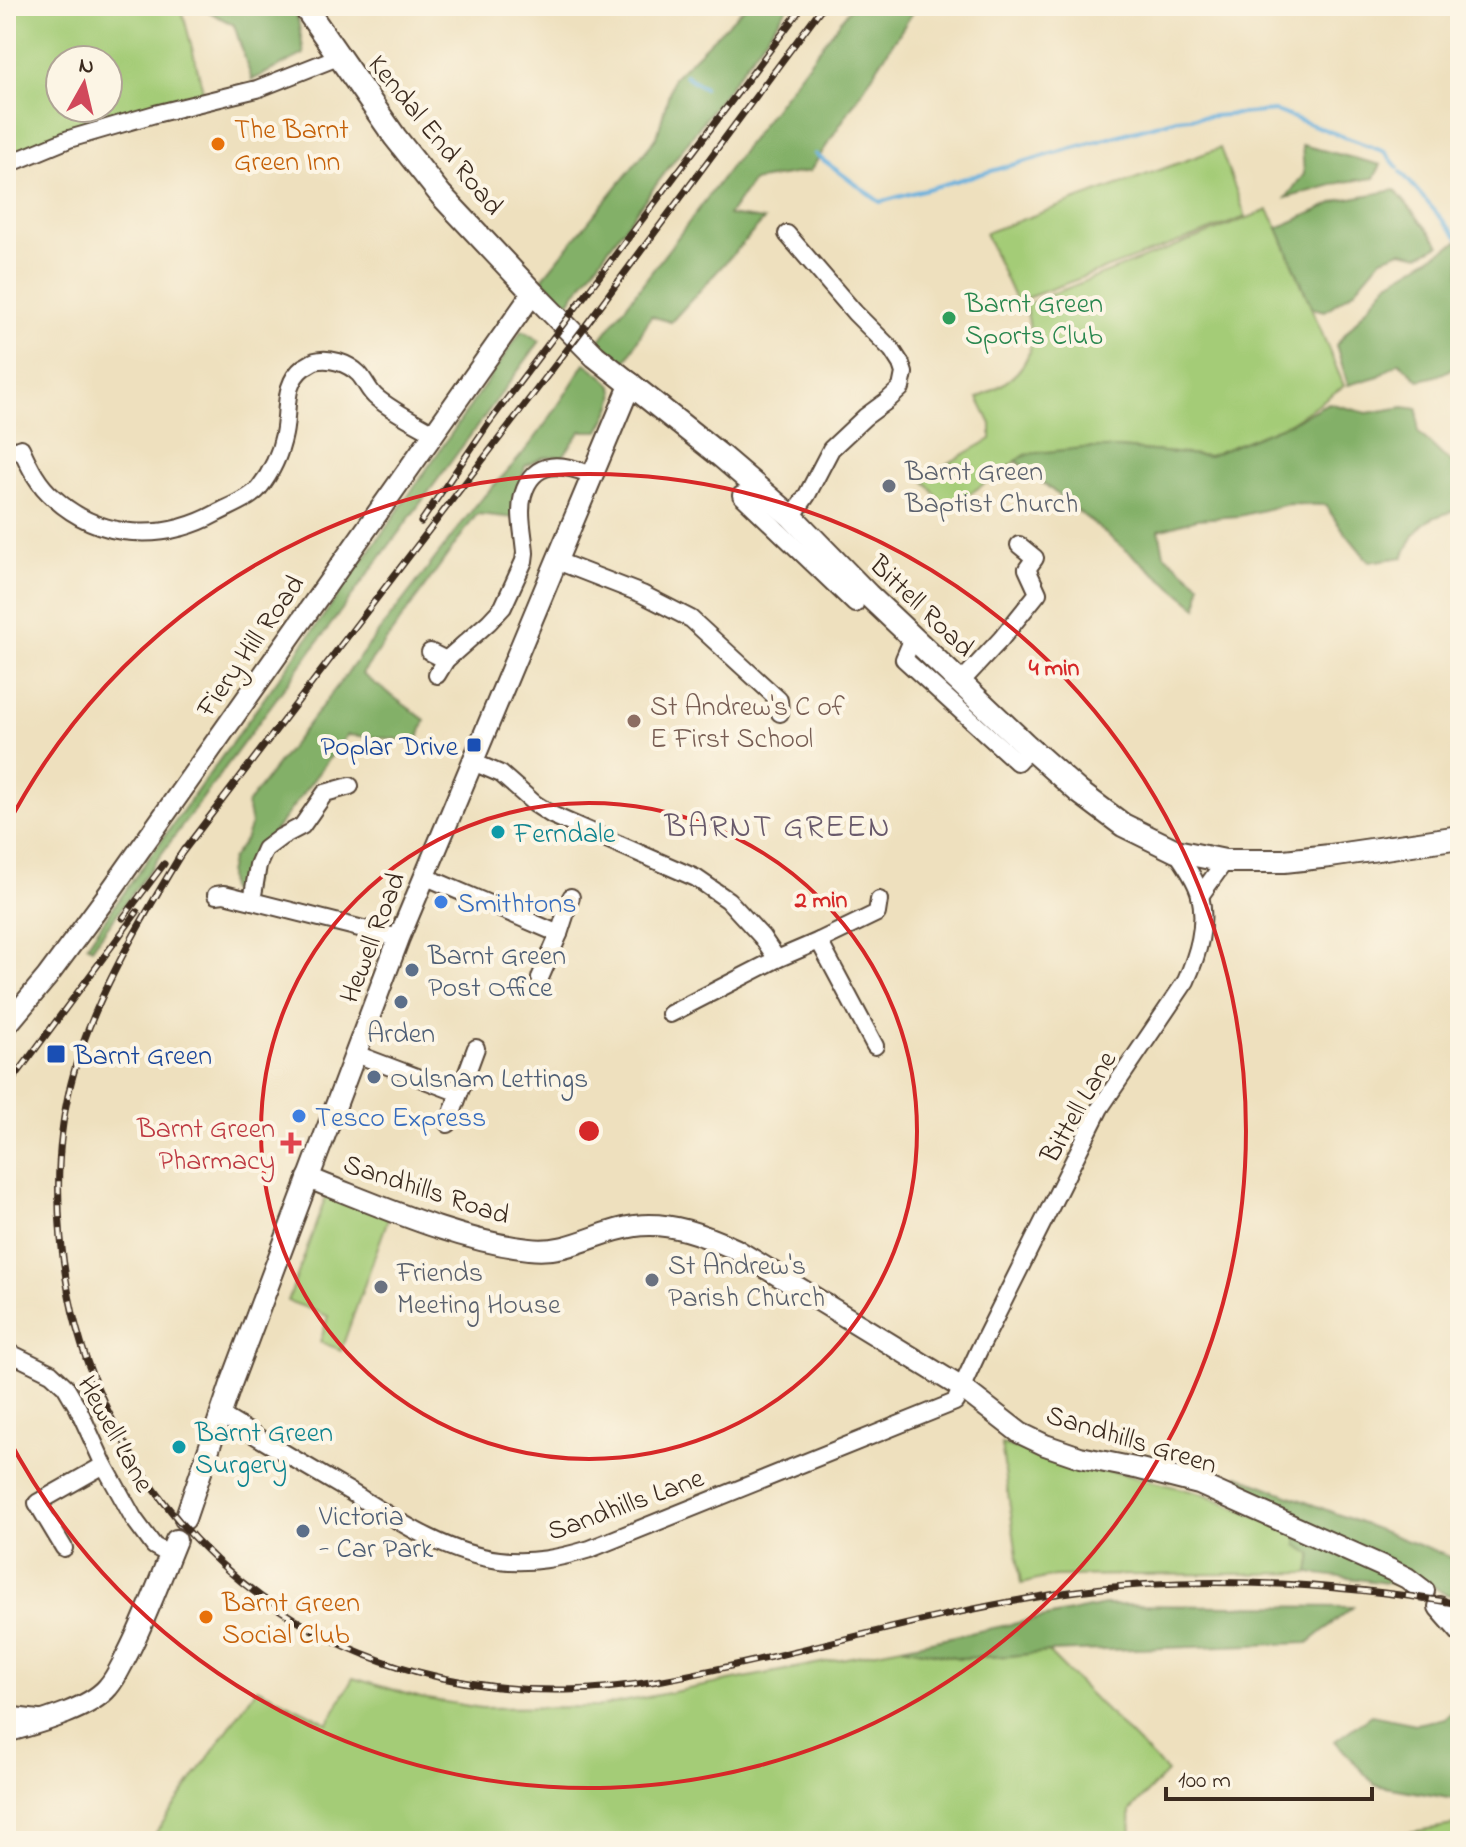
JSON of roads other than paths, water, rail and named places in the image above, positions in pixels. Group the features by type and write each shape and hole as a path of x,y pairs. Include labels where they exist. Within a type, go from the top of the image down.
{"main road":[{"name":"Kendal End Road","path":"304,6 395,137 441,195 533,293"},
{"name":"Bittell Road","path":"533,293 595,356 631,383 747,489 792,517 833,570 913,638 1079,792 1123,825 1176,851 1225,861 1284,861 1460,837"}],"street":[{"path":"6,165 83,135 257,89 338,57"},
{"path":"787,234 855,313 892,350 904,373 901,388 831,449 792,517"},
{"name":"Fiery Hill Road","path":"10,1012 47,977 107,896 533,293"},
{"path":"14,451 52,497 73,512 103,527 121,532 145,533 171,531 198,522 256,492 274,466 284,436 291,383 297,373 313,361 333,359 357,373 373,396 434,433"},
{"name":"Hewell Road","path":"185,1519 231,1384 399,938 631,383"},
{"path":"437,675 446,660 498,614 507,599 524,561 522,505 531,480 541,470 561,465 592,475"},
{"path":"727,483 747,489 833,570 855,604"},
{"path":"960,683 1038,593 1027,569 1035,558 1019,545"},
{"path":"557,561 642,594 691,619 779,700 780,713"},
{"path":"913,638 904,659 1017,762 1030,748"},
{"path":"430,652 446,660"},
{"path":"473,762 501,774 552,815 696,878 728,900 762,937 777,959"},
{"path":"252,901 258,865 265,849 302,826 325,793 350,786"},
{"name":"Bittell Lane","path":"962,1388 1100,1108 1186,981 1202,931 1200,896 1176,851"},
{"path":"1200,896 1225,861"},
{"path":"424,876 559,934"},
{"path":"216,895 224,894 399,938"},
{"path":"540,978 571,897"},
{"path":"670,1014 777,959 877,913 879,900"},
{"path":"819,941 875,1046"},
{"path":"448,1124 476,1048"},
{"path":"356,1054 459,1093"},
{"name":"Sandhills Road","path":"308,1178 467,1237 529,1249 555,1250 635,1226 662,1225 701,1233 735,1249 962,1388"},
{"name":"Hewell Lane","path":"6,1351 41,1367 65,1386 134,1519 154,1546 173,1548"},
{"name":"Sandhills Lane","path":"221,1415 410,1528 449,1546 496,1559 527,1562 590,1549 955,1402 962,1388"},
{"name":"Sandhills Green","path":"962,1388 1020,1433 1045,1445 1080,1457 1199,1484 1391,1570 1424,1591"},
{"path":"64,1548 37,1503 104,1465"},
{"path":"6,1732 76,1709 107,1689 140,1629 173,1548"},
{"path":"1424,1591 1460,1631"},
{"path":"6,1715 48,1720"}],"waterway":[{"path":"685,75 704,88"},
{"path":"815,154 880,202 1177,119 1275,111 1385,152 1398,168"},
{"path":"1401,172 1460,240"}],"railway":[{"path":"421,522 488,424 803,6"},
{"path":"178,858 586,325 823,6"},
{"path":"184,849 104,993 71,1083 60,1158 59,1198 66,1278 74,1317 98,1389 131,1454 151,1484 172,1513 222,1565 280,1610 312,1630 417,1672 491,1686 566,1690 618,1687 670,1679 1000,1604 1125,1586 1173,1583 1317,1586 1460,1604"},
{"path":"123,918 164,864"},
{"path":"6,1089 137,912"}],"place":[{"name":"The Barnt Green Inn","path":"218,144"},
{"name":"Barnt Green Sports Club","path":"949,318"},
{"name":"Barnt Green Baptist Church","path":"889,486"},
{"name":"St Andrew's C of E First School","path":"634,721"},
{"name":"Poplar Drive","path":"474,745"},
{"name":"Ferndale","path":"498,832"},
{"name":"Smithtons","path":"441,902"},
{"name":"Barnt Green Post Office","path":"412,970"},
{"name":"Arden","path":"401,1002"},
{"name":"Barnt Green","path":"56,1054"},
{"name":"Oulsnam Lettings","path":"374,1077"},
{"name":"Tesco Express","path":"299,1116"},
{"name":"Barnt Green Pharmacy","path":"291,1143"},
{"name":"St Andrew's Parish Church","path":"652,1280"},
{"name":"Friends Meeting House","path":"381,1287"},
{"name":"Barnt Green Surgery","path":"179,1447"},
{"name":"Victoria - Car Park","path":"303,1531"},
{"name":"Barnt Green Social Club","path":"206,1617"}],"district":[{"name":"BARNT GREEN","path":"778,825"}]}
